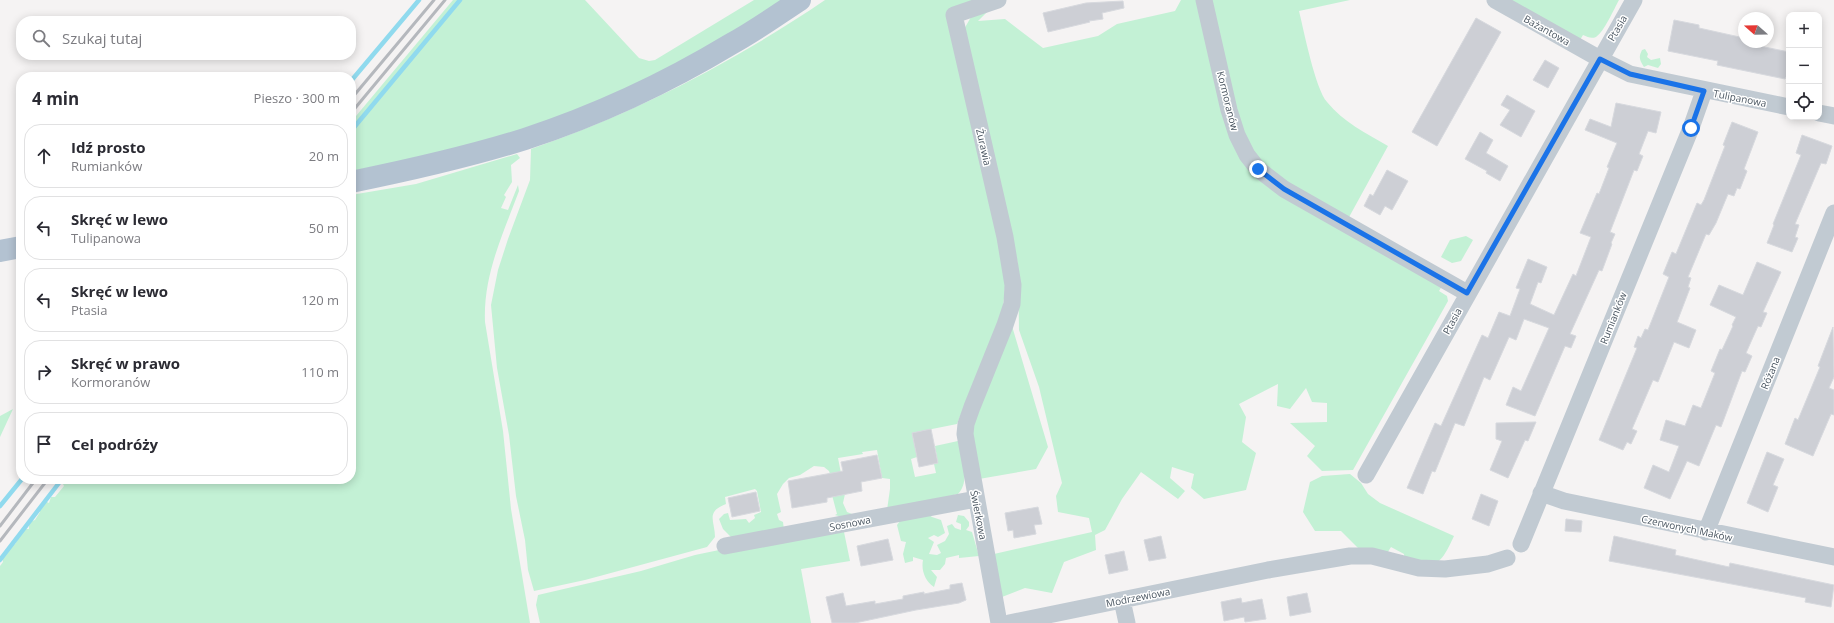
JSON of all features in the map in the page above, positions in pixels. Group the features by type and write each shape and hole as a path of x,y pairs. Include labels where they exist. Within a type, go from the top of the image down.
{"main road":[{"path":"356,181 429,166 482,152 580,118 664,81 732,44 800,0"},
{"path":"0,251 16,248"}],"street":[{"name":"Żurawia","path":"998,0 954,15 1010,260 1013,285 1012,304 1005,325"},
{"name":"Kormoranów","path":"1204,0 1237,135 1247,155 1258,169 1284,189 1467,293"},
{"name":"Bażantowa","path":"1495,0 1600,59"},
{"name":"Ptasia","path":"1366,475 1467,293 1634,0"},
{"name":"Tulipanowa","path":"1600,59 1630,74 1704,91 1786,106"},
{"name":"Rumianków","path":"1521,544 1691,128 1704,91"},
{"path":"1822,114 1834,116"},
{"name":"Różana","path":"1706,532 1834,213"},
{"name":"Świerkowa","path":"999,623 965,434 972,407 1005,325"},
{"name":"Czerwonych Maków","path":"1541,493 1564,501 1706,532 1834,557"},
{"name":"Sosnowa","path":"725,546 976,500"},
{"name":"Modrzewiowa","path":"1009,623 1268,570 1350,556 1372,556 1419,568 1445,569 1488,564 1507,558"},
{"path":"1122,600 1127,623"}],"green space":[{"path":"453,0 585,0 639,58 649,61 655,60 754,0 790,0 665,73 580,112 471,149 356,170 356,116"},
{"path":"825,0 979,0 946,12 1004,260 1006,276 1003,309 957,424 912,433 917,457 911,459 915,477 936,473 934,464 938,463 935,446 958,441 965,475 962,489 958,494 887,510 890,479 882,478 877,450 862,452 863,454 838,458 845,494 843,503 847,512 852,514 842,517 835,515 837,514 832,495 834,486 829,471 824,467 814,466 800,475 789,478 777,494 781,512 777,514 779,520 783,522 784,530 732,538 723,529 719,519 724,514 728,513 730,520 746,519 749,523 755,518 754,515 761,512 757,491 755,489 725,497 726,504 715,510 713,514 715,537 707,547 585,580 534,591 528,570 525,540 516,496 509,435 497,368 491,305 498,270 530,180 531,149 608,119 683,84 791,23"},
{"path":"1181,0 1198,0 1252,173 1268,187 1442,286 1439,291 1447,296 1448,301 1353,470 1322,471 1307,456 1315,446 1290,423 1327,422 1327,403 1312,402 1306,388 1290,409 1277,406 1278,384 1239,404 1246,417 1242,442 1256,453 1246,490 1204,499 1191,488 1194,474 1172,467 1170,478 1185,491 1178,499 1141,472 1122,499 1105,530 1095,535 1096,550 1064,562 1052,593 1025,588 1002,597 994,554 1092,532 1089,518 1058,512 1056,496 1062,483 1039,387 1019,330 1018,264 963,31 971,17 988,11 978,21 1005,19 1043,48 1098,36 1117,24 1175,11"},
{"path":"1209,0 1350,0 1299,11 1318,85 1327,102 1340,115 1363,132 1388,146 1348,219 1269,171 1249,149 1237,117"},
{"path":"1509,0 1619,0 1599,34 1593,38 1583,35 1580,40"},
{"path":"1645,49 1648,54 1647,57 1651,60 1660,58 1661,64 1658,68 1648,65 1644,67 1640,57 1642,50"},
{"path":"517,154 520,158 511,165 512,182 504,195 506,197 501,208 508,210 518,185 519,191 495,255 491,271 485,305 485,322 503,431 511,509 530,623 0,623 0,566 3,562 2,557 12,545 15,544 24,529 29,529 29,522 35,520 40,512 40,507 45,501 49,503 51,497 55,497 64,486 63,484 356,484 356,194 416,184"},
{"path":"1466,236 1473,240 1461,261 1452,263 1441,257 1450,240"},
{"path":"1012,326 1048,447 1036,469 979,479 972,432 975,415"},
{"path":"13,409 0,437 0,416"},
{"path":"1350,474 1361,483 1368,494 1380,503 1454,536 1441,559 1437,562 1425,565 1405,563 1404,554 1391,547 1386,555 1360,550 1341,531 1315,531 1303,512 1310,482 1322,476"},
{"path":"924,511 932,517 941,520 945,533 938,537 934,535 928,538 934,542 929,554 937,555 941,553 937,545 945,541 949,534 947,526 952,524 955,528 961,530 961,524 956,522 958,515 964,516 969,522 969,526 966,530 972,532 979,556 959,558 959,555 946,558 945,564 940,570 931,570 937,577 934,587 928,582 924,575 923,560 913,557 913,561 905,563 903,554 906,542 901,541 897,525 900,521"},
{"path":"844,532 850,561 801,569 811,623 540,623 536,605 538,595 641,571 695,555 724,549"}],"building":[{"path":"1123,1 1124,8 1102,13 1103,19 1089,21 1090,22 1048,32 1043,13 1086,3"},
{"path":"1476,18 1501,32 1437,146 1412,132"},
{"path":"1674,20 1699,25 1699,28 1738,37 1738,48 1770,48 1786,51 1786,77 1785,79 1717,65 1718,61 1668,51"},
{"path":"1545,60 1559,68 1548,88 1533,80"},
{"path":"1507,95 1535,111 1521,137 1500,125 1510,110 1501,105"},
{"path":"1616,103 1661,112 1656,133 1648,131 1639,154 1643,156 1637,171 1634,170 1610,232 1615,234 1602,271 1599,270 1570,334 1576,336 1571,348 1565,346 1535,416 1506,405 1513,387 1521,391 1549,328 1524,319 1516,340 1509,337 1490,380 1484,377 1464,426 1455,423 1435,472 1432,471 1423,494 1407,488 1435,423 1441,426 1482,335 1488,338 1499,312 1510,316 1520,289 1516,288 1528,259 1547,267 1541,283 1538,282 1530,304 1554,315 1573,274 1576,276 1591,237 1580,233 1597,193 1599,194 1609,168 1607,167 1617,143 1585,130 1590,119 1611,127"},
{"path":"1732,122 1758,132 1744,169 1747,171 1740,189 1737,188 1734,196 1728,194 1716,223 1709,235 1706,234 1688,277 1691,278 1688,287 1690,288 1677,322 1696,330 1689,348 1674,342 1658,382 1653,380 1632,429 1637,431 1631,444 1627,442 1623,450 1599,440 1637,348 1634,347 1638,336 1641,338 1645,329 1648,330 1669,277 1663,274 1672,252 1676,254 1697,203 1701,205 1704,200 1725,146 1723,145"},
{"path":"1480,132 1493,140 1486,153 1508,166 1500,181 1486,173 1487,171 1465,159"},
{"path":"1802,135 1832,146 1826,164 1821,163 1795,224 1799,225 1795,237 1798,238 1792,252 1767,243 1774,225 1773,224 1801,155 1796,153"},
{"path":"1387,170 1408,181 1392,210 1385,206 1380,215 1364,206 1370,194 1373,196"},
{"path":"1757,262 1781,272 1763,312 1767,313 1761,327 1758,326 1746,353 1752,356 1745,372 1742,371 1721,427 1716,425 1699,466 1687,461 1670,499 1644,488 1653,465 1669,472 1679,446 1660,440 1666,420 1685,426 1693,405 1701,408 1715,373 1711,371 1720,349 1722,350 1733,326 1732,325 1736,317 1710,305 1719,285 1743,295"},
{"path":"1833,327 1834,377 1829,388 1834,390 1834,415 1831,414 1813,456 1785,444 1795,418 1798,420 1820,367 1818,366"},
{"path":"1536,422 1528,441 1525,440 1508,478 1490,470 1502,441 1496,439 1496,423"},
{"path":"931,429 938,463 919,467 912,433"},
{"path":"1767,452 1784,459 1773,485 1778,487 1768,512 1747,503"},
{"path":"877,455 882,478 861,482 862,491 827,498 827,502 792,508 788,481 843,471 841,462"},
{"path":"756,492 760,511 732,517 728,498"},
{"path":"1481,494 1498,501 1489,526 1472,519"},
{"path":"1038,507 1042,524 1034,525 1036,534 1014,538 1013,530 1008,531 1005,513"},
{"path":"1566,519 1582,521 1581,532 1565,531"},
{"path":"1161,536 1166,558 1149,561 1144,540"},
{"path":"1614,536 1676,550 1675,555 1729,567 1730,563 1834,585 1831,607 1805,602 1806,598 1609,561"},
{"path":"888,539 893,560 861,566 857,546"},
{"path":"1124,551 1128,570 1109,574 1105,555"},
{"path":"962,583 966,600 959,603 916,610 855,623 832,623 826,597 843,593 846,606 875,601 875,604 903,599 903,596 950,589 950,585"},
{"path":"1307,593 1311,612 1290,616 1287,597"},
{"path":"1241,598 1242,603 1262,599 1266,619 1245,622 1244,617 1224,621 1221,602"}],"waterway":[{"path":"356,75 419,0"},
{"path":"356,125 460,0"},
{"path":"0,506 18,484"},
{"path":"0,560 58,484"}],"railway":[{"path":"356,93 434,0"},
{"path":"356,107 445,0"},
{"path":"0,526 32,484"},
{"path":"0,541 44,484"}],"route":[{"path":"1258,169 1284,189 1467,293 1600,59 1630,74 1704,91 1691,128"}]}
